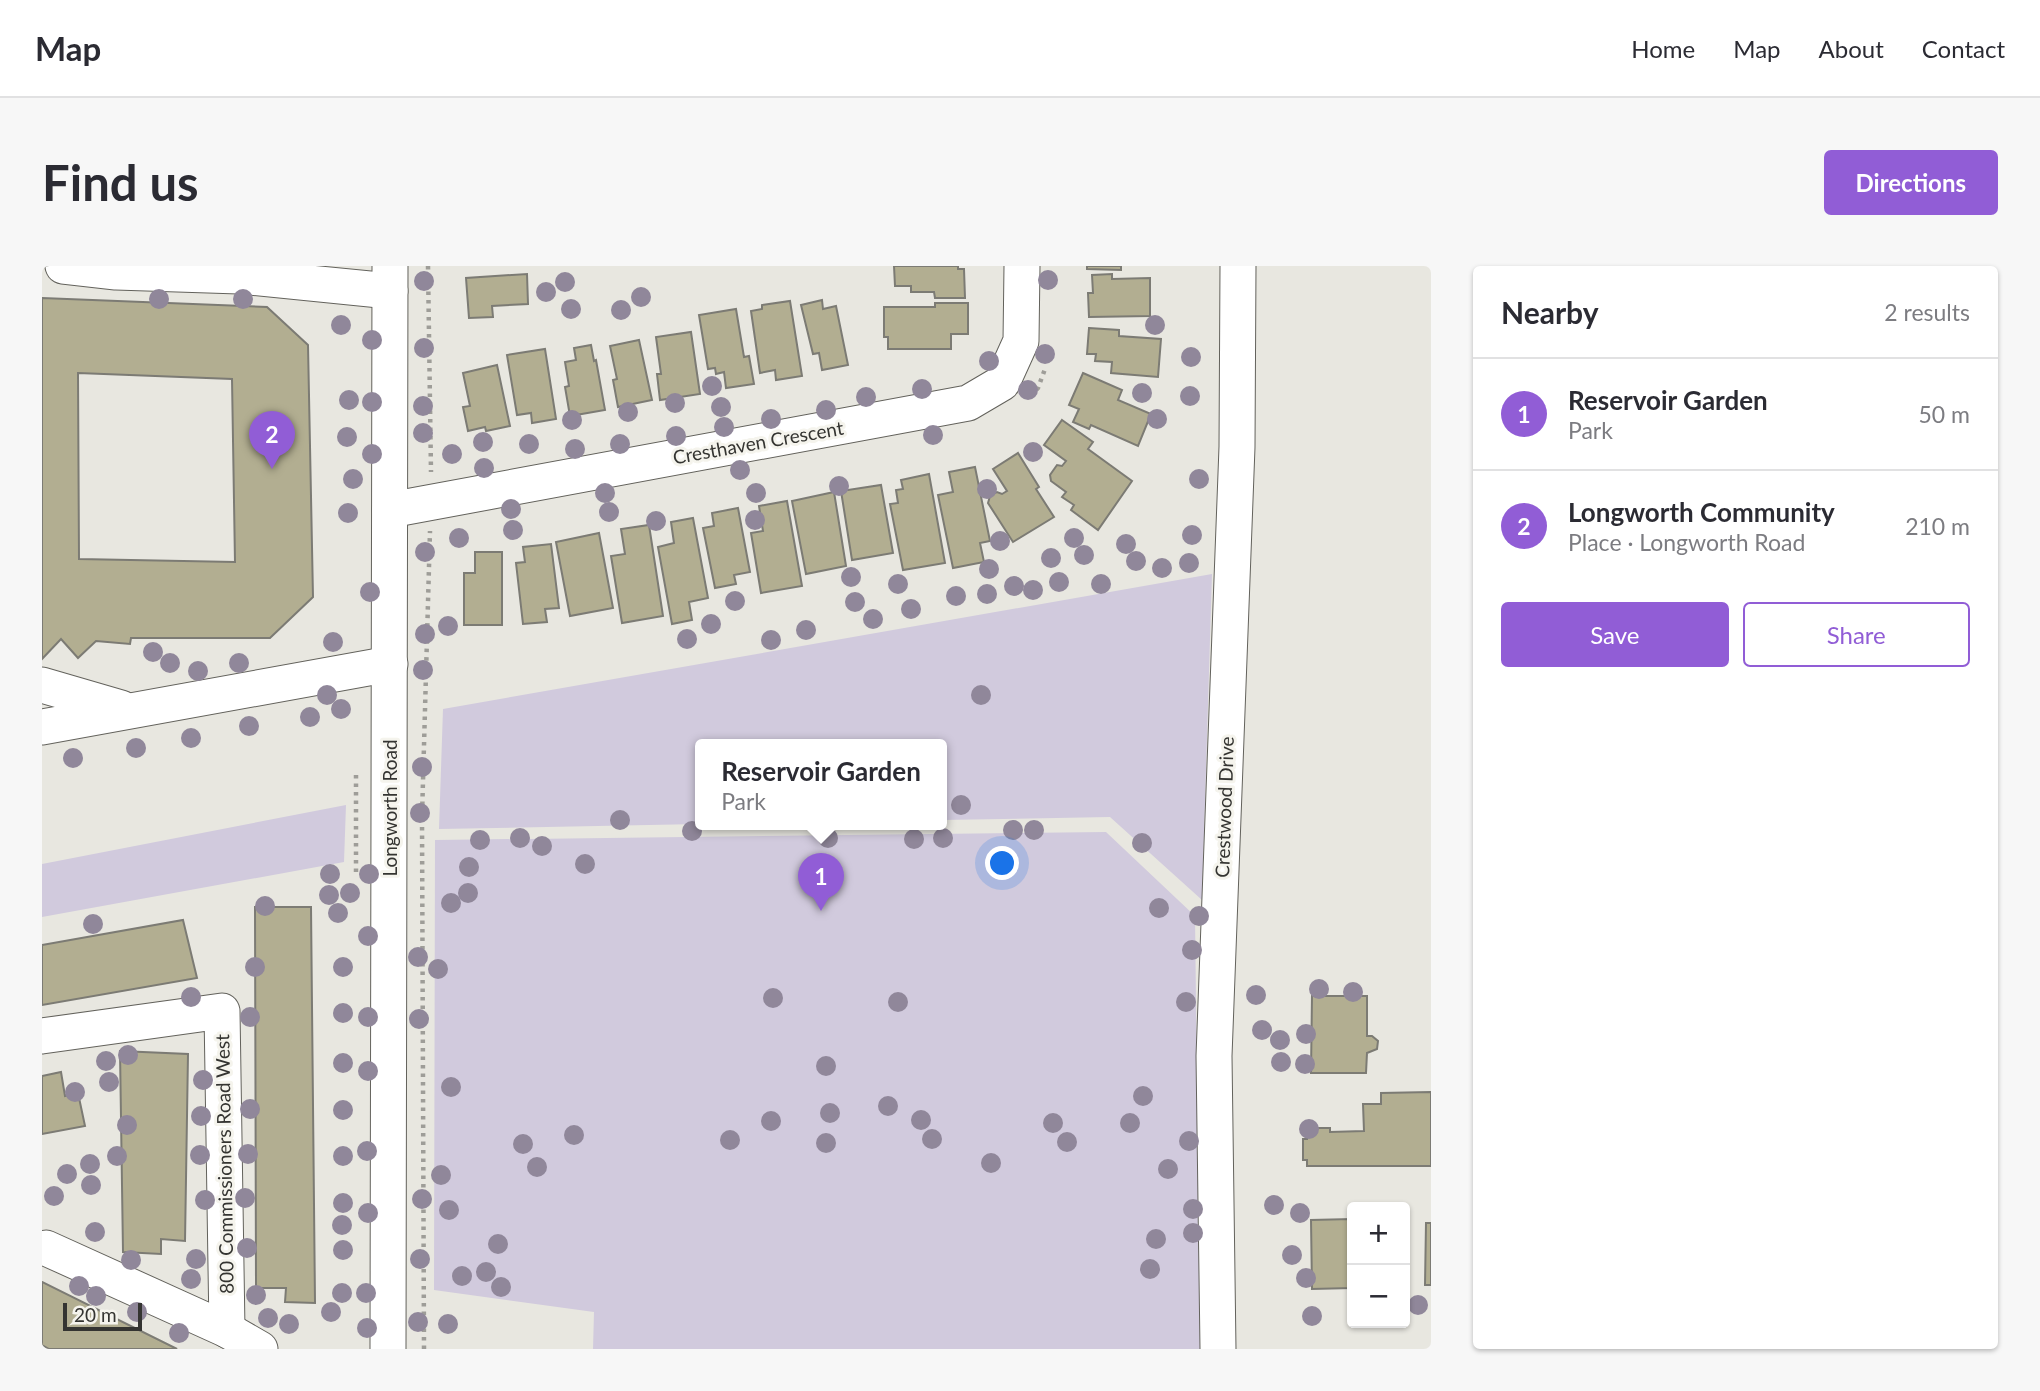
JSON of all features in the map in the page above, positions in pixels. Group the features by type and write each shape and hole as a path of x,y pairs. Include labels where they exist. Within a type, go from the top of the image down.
{"street":[{"path":"64,266 116,272 390,279"},
{"name":"Cresthaven Crescent","path":"390,510 968,403 1002,383 1021,341 1022,266"},
{"name":"Crestwood Drive","path":"1218,1349 1214,1056 1236,461 1238,266"},
{"name":"Longworth Road","path":"388,1349 390,279"},
{"path":"42,726 390,664"},
{"path":"42,685 128,709"},
{"name":"800 Commissioners Road West","path":"42,1036 222,1011 227,1330"},
{"name":"800 Commissioners Road West","path":"46,1248 227,1330 260,1349"}],"path":[{"path":"428,266 430,472"},
{"path":"1030,397 1038,388 1047,362"},
{"path":"424,1349 422,817 430,525"}],"shaded area":[{"path":"1212,574 1202,900 1110,817 947,820 947,739 695,739 695,824 439,829 443,709"},
{"path":"346,805 344,862 42,917 42,864"},
{"path":"1106,832 1195,916 1200,1349 593,1349 594,1312 434,1290 435,840"}],"building":[{"path":"894,266 958,266 958,269 964,269 965,298 935,298 934,292 911,292 911,286 895,286"},
{"path":"1087,266 1121,266 1121,270 1087,269"},
{"path":"527,274 528,304 492,306 493,317 469,318 466,278"},
{"path":"1112,274 1112,279 1150,278 1150,316 1089,317 1088,293 1093,293 1092,275"},
{"path":"42,298 267,307 308,345 313,597 270,638 131,638 130,644 96,641 78,658 61,639 42,659","holes":["78,373 232,379 235,562 79,559"]},
{"path":"822,300 823,309 836,306 848,365 822,370 819,353 813,354 801,305"},
{"path":"790,301 802,376 776,380 775,370 760,373 751,311 762,309 762,305"},
{"path":"935,303 968,303 968,334 951,334 951,349 888,349 888,337 884,337 884,307 935,307"},
{"path":"736,309 744,357 749,356 754,384 726,388 724,372 716,374 715,368 708,369 699,315"},
{"path":"1089,328 1119,330 1119,336 1161,339 1158,377 1111,373 1112,362 1095,361 1096,354 1087,354"},
{"path":"691,332 700,394 660,400 657,374 661,374 656,337"},
{"path":"639,340 652,400 618,407 613,380 617,379 610,346"},
{"path":"591,345 605,410 570,416 565,387 569,386 565,362 576,360 574,348"},
{"path":"545,349 556,419 532,423 531,413 517,415 507,355"},
{"path":"497,365 510,426 486,431 485,427 468,431 463,407 470,406 463,373"},
{"path":"1083,373 1122,390 1118,400 1151,414 1138,446 1091,425 1089,429 1073,422 1079,409 1069,405"},
{"path":"1062,420 1093,442 1088,449 1132,481 1098,530 1071,510 1074,505 1062,497 1066,492 1051,481 1050,475 1057,465 1062,466 1066,461 1044,445"},
{"path":"1018,453 1054,517 1013,542 988,503 990,496 1007,491 993,469"},
{"path":"975,467 990,541 980,543 984,562 953,568 938,495 953,492 949,472"},
{"path":"929,474 945,563 903,570 890,504 898,503 896,490 903,489 901,480"},
{"path":"881,485 893,553 852,560 841,491"},
{"path":"834,492 846,566 806,574 792,501"},
{"path":"787,501 802,586 761,593 751,533 763,531 759,506"},
{"path":"738,508 750,572 734,575 736,584 715,588 703,528 714,526 712,513"},
{"path":"693,518 708,598 689,602 692,620 672,624 658,547 674,543 671,522"},
{"path":"649,525 663,616 622,623 611,556 625,554 621,529"},
{"path":"599,533 613,608 570,616 556,542"},
{"path":"551,544 559,608 545,609 547,622 523,624 516,563 525,562 523,547"},
{"path":"475,552 502,552 502,625 464,625 464,573 475,573"},
{"path":"255,907 311,907 315,1303 285,1302 286,1288 256,1288"},
{"path":"183,920 197,978 42,1005 42,945"},
{"path":"1312,996 1367,996 1367,1036 1378,1041 1377,1049 1367,1053 1366,1073 1311,1073"},
{"path":"120,1051 188,1054 185,1241 161,1239 161,1254 123,1252"},
{"path":"61,1072 65,1096 78,1093 85,1126 42,1134 42,1076"},
{"path":"1431,1092 1431,1166 1307,1166 1307,1160 1303,1160 1303,1139 1307,1139 1307,1128 1330,1128 1330,1132 1364,1131 1363,1104 1381,1104 1381,1093"},
{"path":"1347,1219 1347,1288 1312,1289 1311,1220"},
{"path":"1426,1223 1431,1223 1431,1285 1425,1285"},
{"path":"42,1282 177,1349 49,1349 42,1345"}],"place":[{"name":"Longworth Community","path":"272,469"},
{"name":"Reservoir Garden","path":"821,911"}]}
